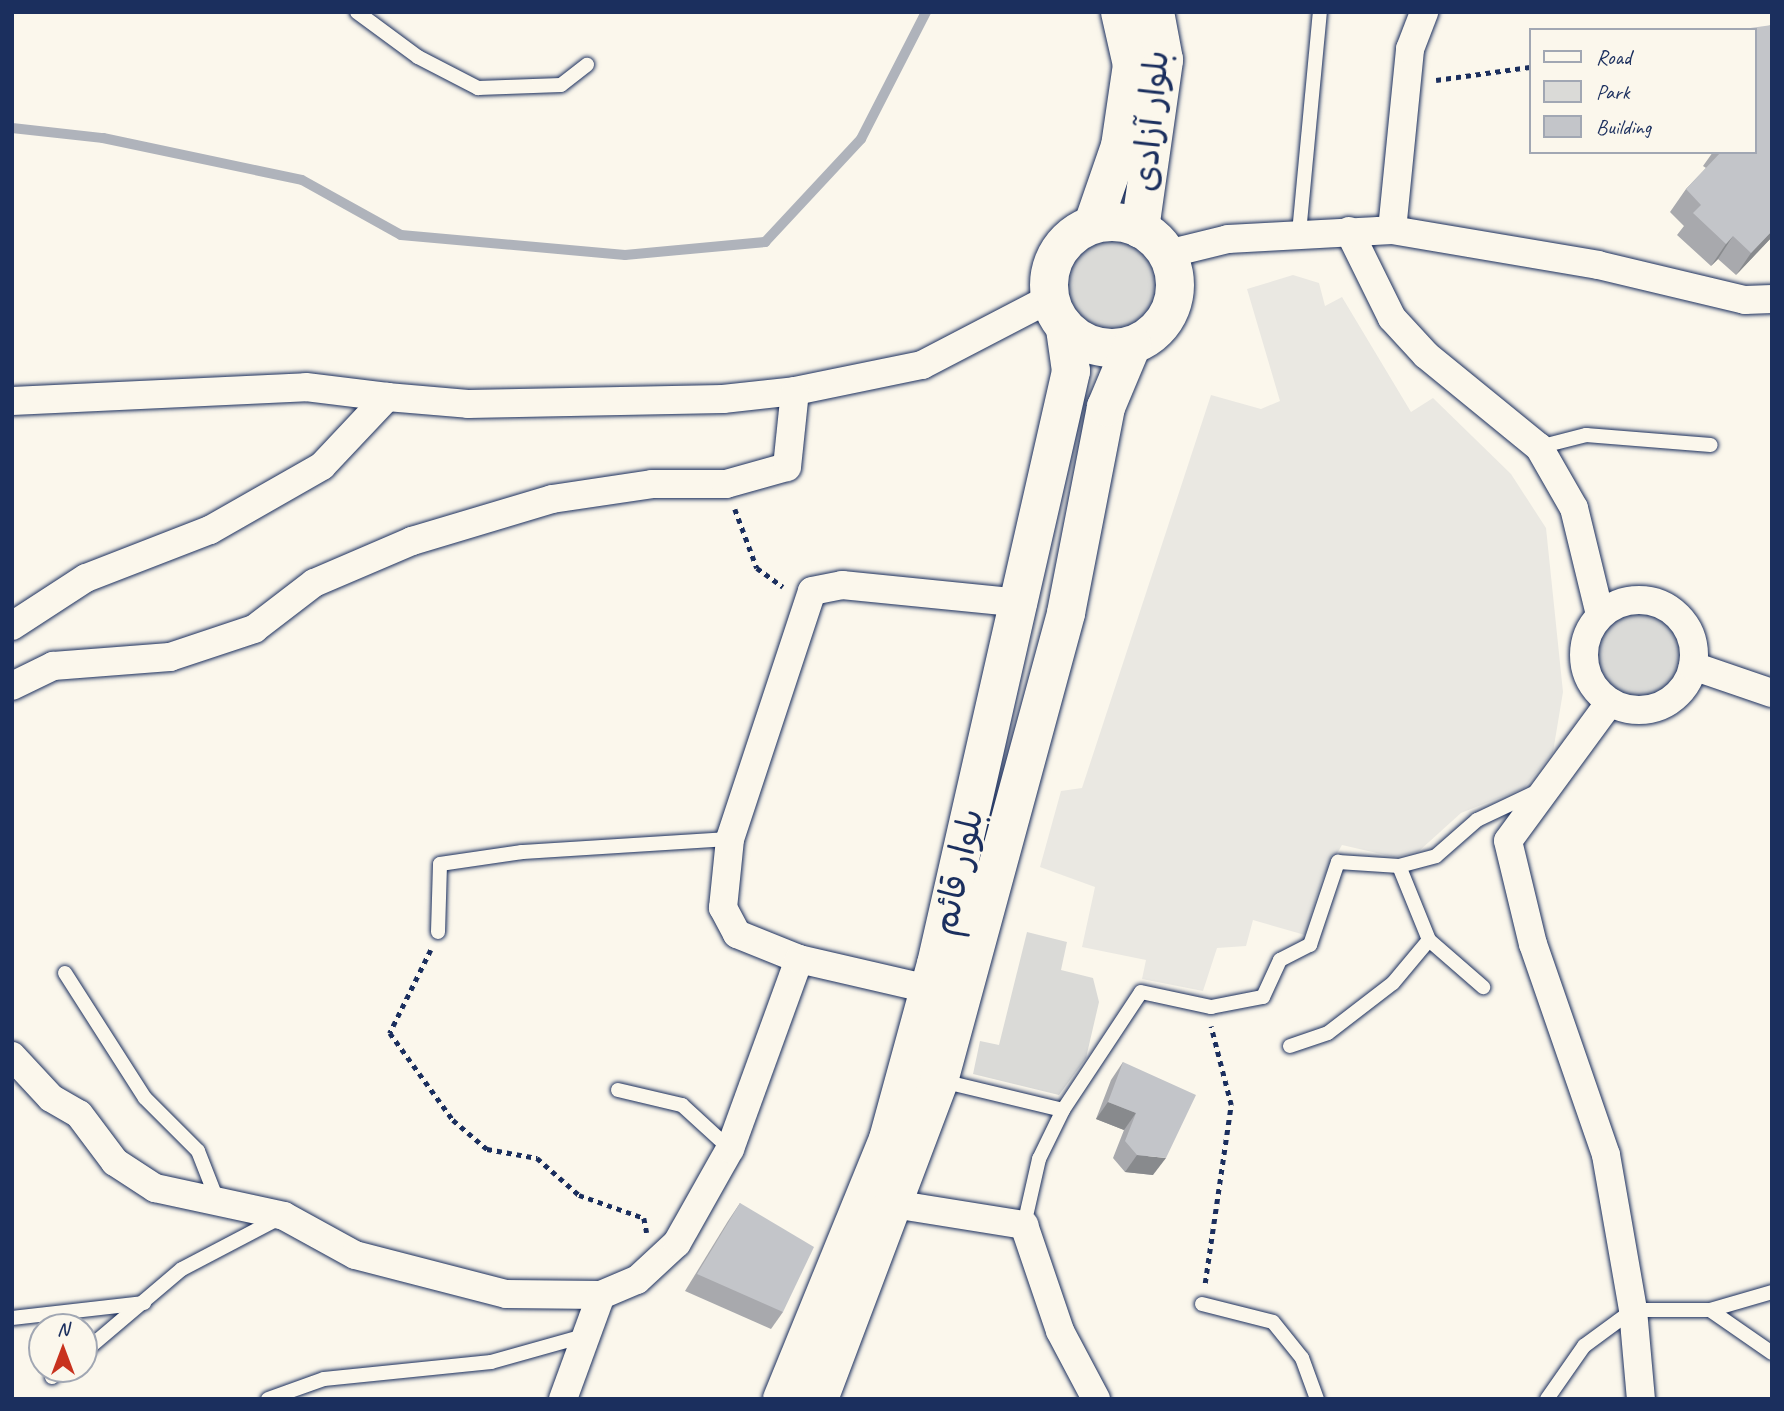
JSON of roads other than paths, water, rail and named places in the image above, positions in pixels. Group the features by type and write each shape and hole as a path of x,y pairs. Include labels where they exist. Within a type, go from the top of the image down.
{"main road":[{"name":"بلوار آزادی","path":"1120,12 1148,62 1154,242"},
{"name":"بلوار آزادی","path":"1093,224 1148,62 1156,12"},
{"path":"1093,224 1154,242 1175,290 1171,308 1148,337 1132,345 1095,346 1057,314 1057,254 1093,224"},
{"name":"بلوار قائم","path":"819,1399 890,1185 929,989 1023,603 1071,371 1057,314"},
{"name":"بلوار قائم","path":"782,1399 890,1185 939,1081 1066,613 1106,407 1132,345"}],"street":[{"path":"1392,230 1411,83 1410,49 1424,12"},
{"path":"1154,242 1392,230 1598,265 1745,300 1772,299"},
{"path":"1349,231 1392,318 1426,355 1539,447 1574,508 1601,615"},
{"path":"12,401 306,387 387,397 482,404 723,400 795,391 922,365 1057,314"},
{"path":"12,686 53,666 170,657 254,629 326,578 412,541 552,499 652,484 726,484 787,467 795,391"},
{"path":"12,626 86,578 210,530 322,466 387,397"},
{"path":"929,989 799,959 737,934 723,908 730,839 812,591 842,585 1023,603"},
{"path":"1632,600 1665,607 1689,632 1693,666 1686,683 1661,706 1626,709 1610,702 1592,684 1583,660 1590,628 1601,615 1632,600"},
{"path":"1693,666 1772,693"},
{"path":"1610,702 1555,783 1508,841 1533,944 1606,1155 1633,1310 1641,1399"},
{"path":"12,1056 51,1098 79,1114 116,1163 155,1188 284,1216 355,1255 506,1294 601,1295 637,1280 677,1243 730,1149 799,959"},
{"path":"890,1185 1024,1225 1059,1331 1096,1399"},
{"path":"563,1399 601,1295"}],"lane":[{"path":"357,12 418,57 478,89 561,85 587,65"},
{"path":"1299,233 1320,12"},
{"path":"1539,447 1586,435 1711,445"},
{"path":"1024,1225 1039,1159 1063,1110 1141,992 1199,1005 1263,997 1280,960 1310,945 1338,862 1399,866 1436,856 1477,820 1555,783"},
{"path":"438,932 440,864 564,848 730,839"},
{"path":"1399,866 1429,940 1483,987"},
{"path":"1290,1046 1339,1024 1393,983 1429,940"},
{"path":"65,973 145,1098 198,1151 218,1203"},
{"path":"939,1081 1063,1110"},
{"path":"618,1090 682,1105 730,1149"},
{"path":"98,1341 182,1269 284,1216"},
{"path":"1547,1399 1584,1346 1633,1310 1710,1310 1772,1292"},
{"path":"12,1318 144,1303"},
{"path":"1202,1304 1273,1322 1302,1358 1317,1399"},
{"path":"1710,1310 1772,1353"},
{"path":"268,1399 324,1379 491,1362 588,1335"}],"waterway":[{"path":"12,128 103,138 302,180 401,235 625,255 765,242 861,139 926,12"}]}
